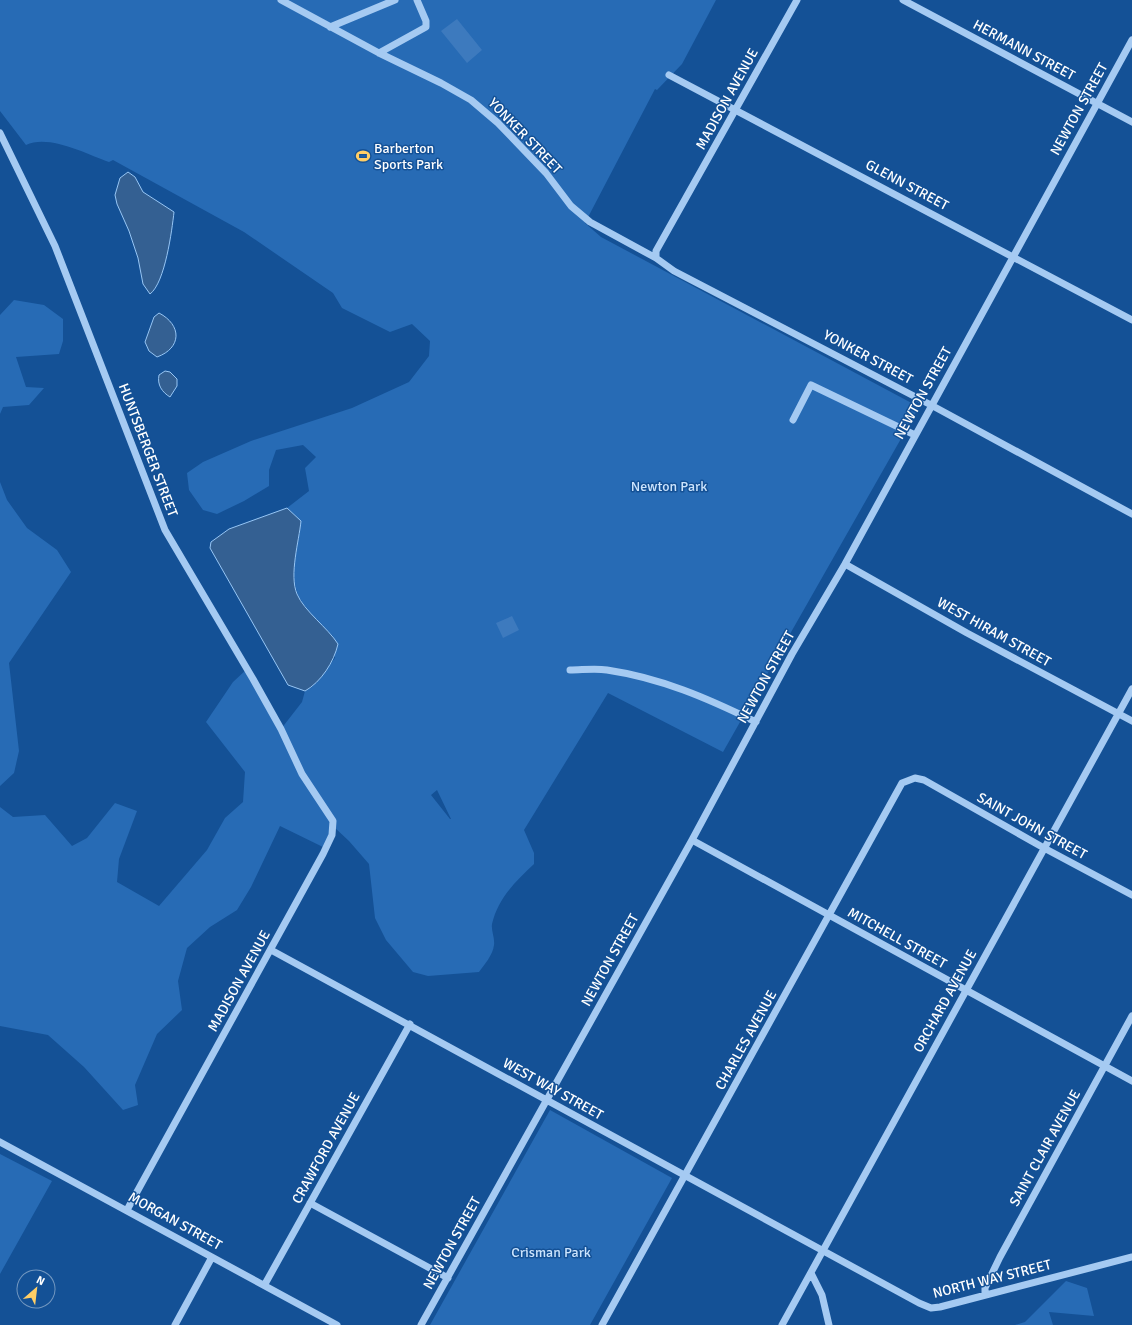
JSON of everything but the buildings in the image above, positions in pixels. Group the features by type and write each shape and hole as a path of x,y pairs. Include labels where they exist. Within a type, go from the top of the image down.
{"street":[{"path":"330,27 395,0"},
{"path":"379,54 426,26 426,21 417,0"},
{"name":"MADISON AVENUE","path":"656,258 656,251 797,0"},
{"name":"HERMANN STREET","path":"903,0 1132,122"},
{"name":"YONKER STREET","path":"285,1 379,54 441,83 471,100 498,123 535,162 571,206 590,222 656,258 681,275 931,405 1132,514"},
{"name":"NEWTON STREET","path":"421,1325 692,840 792,654 845,564 1096,103 1132,40"},
{"name":"GLENN STREET","path":"669,75 1013,255 1132,320"},
{"name":"HUNTSBERGER STREET","path":"0,133 55,246 166,530 281,729 297,764"},
{"path":"794,420 811,385 915,435"},
{"name":"WEST HIRAM STREET","path":"845,564 1132,721"},
{"path":"570,670 606,670 660,682 702,696 756,722"},
{"name":"ORCHARD AVENUE","path":"782,1325 1044,848 1097,756 1132,690"},
{"name":"MADISON AVENUE","path":"127,1210 323,854 333,827 333,821 297,764"},
{"name":"SAINT JOHN STREET","path":"920,779 1132,895"},
{"name":"CHARLES AVENUE","path":"602,1325 895,794 907,780 920,779"},
{"name":"MITCHELL STREET","path":"692,840 1132,1081"},
{"name":"WEST WAY STREET","path":"271,950 410,1024 684,1176 823,1251"},
{"name":"SAINT CLAIR AVENUE","path":"985,1294 986,1288 1000,1257 1132,1016"},
{"name":"CRAWFORD AVENUE","path":"265,1284 410,1024"},
{"name":"MORGAN STREET","path":"0,1142 212,1257 265,1284 337,1325"},
{"path":"310,1203 448,1278"},
{"name":"NORTH WAY STREET","path":"823,1251 931,1308 940,1308 985,1294 1132,1257"},
{"path":"175,1325 212,1257"},
{"path":"811,1273 822,1296 829,1325"}],"green space":[{"name":"Newton Park","path":"0,0 716,0 682,64 657,90 655,89 585,223 601,237 919,407 723,752 608,693 524,830 534,853 534,864 514,884 503,898 492,924 494,942 493,949 488,960 479,972 428,976 413,972 386,940 375,918 369,864 349,841 334,827 325,848 280,826 251,887 237,910 210,927 187,948 178,981 182,1010 157,1034 135,1085 138,1105 123,1110 84,1067 48,1035 0,1026 0,807 13,817 45,815 72,846 87,838 115,803 137,811 119,859 117,882 159,906 207,850 225,818 243,802 245,772 206,722 233,682 247,669 281,729 302,702 305,691 312,687 335,658 333,636 302,603 297,592 294,574 301,521 287,508 309,491 305,468 316,457 303,445 276,450 269,470 269,486 244,501 217,514 203,510 189,490 187,473 203,462 251,441 352,408 409,382 429,356 430,341 412,324 390,332 342,308 333,293 244,232 113,160 109,162 68,146 56,143 35,142 26,145 0,111","holes":["437,790 451,819 431,795"]},
{"path":"14,300 44,305 63,319 63,341 59,354 16,357 26,387 44,388 29,405 3,407 0,414 0,315"},
{"path":"0,482 7,500 27,528 57,550 71,572 9,663 19,751 14,773 0,786"},
{"name":"Crisman Park","path":"550,1110 672,1178 590,1325 430,1325"},
{"path":"0,1154 52,1181 0,1274"},
{"path":"1066,1281 1087,1288 1094,1316 1049,1312 1053,1325 1015,1325 1025,1322"}],"shaded area":[{"path":"128,172 135,177 143,192 174,212 164,268 160,279 150,294 143,284 138,258 129,231 117,204 115,195 120,178"},
{"path":"159,313 167,318 172,324 176,336 175,342 171,348 157,357 149,351 145,342 154,317"},
{"path":"165,371 170,372 177,379 177,386 170,397 159,385 159,375"},
{"path":"287,508 301,521 294,568 297,594 305,607 338,644 326,671 311,687 305,691 288,685 210,548 211,542 229,529"}],"place":[{"name":"Barberton Sports Park","path":"363,156"}]}
